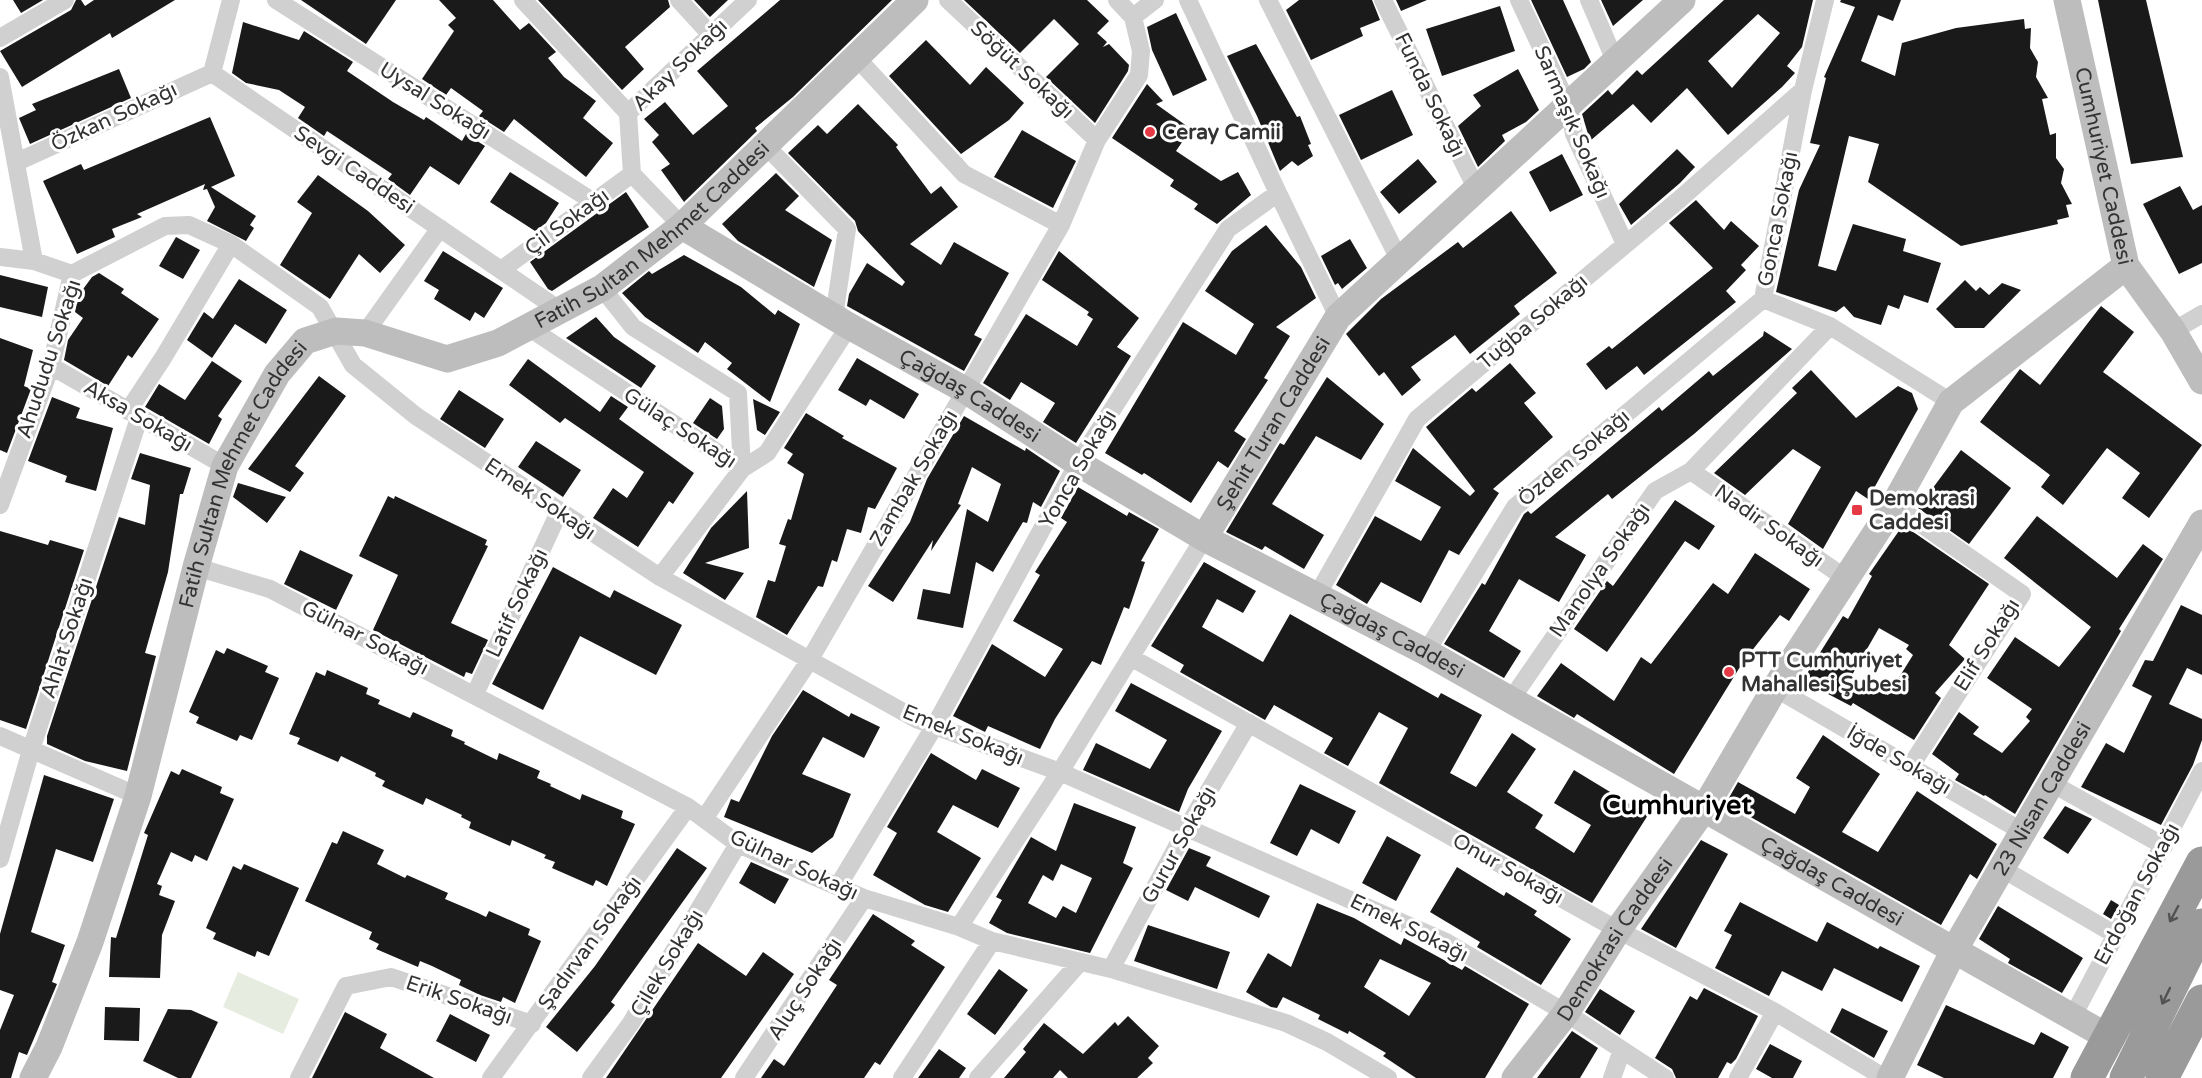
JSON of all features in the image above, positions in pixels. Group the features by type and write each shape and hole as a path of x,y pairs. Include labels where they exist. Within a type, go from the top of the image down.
{"highway":[{"path":"2087,1078 2202,863"},
{"path":"2126,1078 2202,925"},
{"path":"2162,1078 2202,1000"}],"street":[{"path":"0,38 65,0"},
{"path":"212,73 231,0"},
{"name":"Uysal Sokağı","path":"276,0 594,202"},
{"path":"522,0 628,113"},
{"path":"679,0 711,35"},
{"name":"Akay Sokağı","path":"632,174 628,113 748,0"},
{"name":"Fatih Sultan Mehmet Caddesi","path":"33,1078 49,1047 90,942 138,796 196,567 225,466 277,374 305,342 336,331 364,333 447,359 498,344 558,309 602,288 682,226 915,0"},
{"name":"Söğüt Sokağı","path":"948,0 1097,140"},
{"path":"1117,0 1133,17 1155,0"},
{"path":"1188,0 1338,317"},
{"path":"1268,0 1400,261"},
{"name":"Funda Sokağı","path":"1383,0 1477,190"},
{"name":"Sarmaşık Sokağı","path":"1519,0 1569,107 1574,134 1625,244"},
{"path":"1590,0 1616,63"},
{"name":"Şehit Turan Caddesi","path":"959,927 1132,658 1338,317 1569,107 1682,0"},
{"name":"Gonca Sokağı","path":"1825,0 1803,90 1763,299 1830,326 1951,402"},
{"name":"Cumhuriyet Caddesi","path":"2067,0 2126,266 2173,331 2202,381"},
{"name":"Zambak Sokağı","path":"704,819 809,661 1061,225 1097,140 1138,75 1141,51 1133,17"},
{"path":"856,57 963,174 1061,225"},
{"name":"Özkan Sokağı","path":"17,162 212,73"},
{"name":"Sevgi Caddesi","path":"212,73 558,309"},
{"path":"0,77 34,261"},
{"name":"Tuğba Sokağı","path":"1316,597 1417,419 1803,90"},
{"path":"765,145 847,230 841,322"},
{"path":"632,174 682,226"},
{"name":"Çil Sokağı","path":"501,270 632,174"},
{"name":"Yonca Sokağı","path":"838,886 934,727 1078,463 1228,229 1278,194"},
{"name":"Ahududu Sokağı","path":"0,505 51,366 72,274 165,226 189,225 231,244 320,307"},
{"name":"Çağdaş Caddesi","path":"682,226 841,322 965,390 1078,463 1204,538 1426,652 1953,952 2108,1037"},
{"path":"364,333 440,228"},
{"name":"Ahlat Sokağı","path":"0,860 31,750 134,414 163,358 231,244"},
{"path":"0,257 34,261 72,274"},
{"name":"Demokrasi Caddesi","path":"1515,1078 1566,1013 1618,930 1704,810 1775,688 1848,580 1894,505 1951,402 2126,266"},
{"path":"602,288 633,327 738,393 742,469 660,577"},
{"name":"Özden Sokağı","path":"1426,652 1515,507 1763,299"},
{"name":"Emek Sokağı","path":"320,307 336,331 343,351 353,365 416,416 660,577 809,661 934,727 1060,772 1188,826 1446,942 1566,1013 1665,1078"},
{"path":"2173,331 2202,314"},
{"name":"Gülaç Sokağı","path":"528,327 742,469 767,453 841,322"},
{"name":"Manolya Sokağı","path":"1510,701 1655,490 1691,471 1830,326"},
{"name":"Aksa Sokağı","path":"51,366 225,466"},
{"name":"Nadir Sokağı","path":"1691,471 1848,580"},
{"name":"Elif Sokağı","path":"1894,505 2022,594 1910,766"},
{"name":"Latif Sokağı","path":"475,694 559,512"},
{"name":"23 Nisan Caddesi","path":"1890,1078 1953,952 2202,523"},
{"name":"Gülnar Sokağı","path":"196,567 270,589 475,694 687,807 738,844 864,898 959,927 992,941 1111,969 1286,1023 1327,1042 1388,1078"},
{"name":"Onur Sokağı","path":"1132,658 1618,930 1775,1012 1885,1078"},
{"name":"İğde Sokağı","path":"1775,688 2023,832"},
{"name":"Gurur Sokağı","path":"1111,969 1188,826 1249,723"},
{"path":"0,736 138,796"},
{"name":"Erdoğan Sokağı","path":"2072,1018 2202,771"},
{"path":"2051,783 2164,846"},
{"name":"Şadırvan Sokağı","path":"491,1078 687,807"},
{"name":"Çilek Sokağı","path":"591,1078 631,1023 738,844"},
{"path":"2001,868 2116,934"},
{"name":"Aluç Sokağı","path":"744,1078 864,898"},
{"path":"902,1078 992,941"},
{"path":"978,1078 1080,962"},
{"name":"Erik Sokağı","path":"298,1078 346,986 391,977 532,1024"},
{"path":"1738,1078 1775,1012"},
{"path":"1612,1078 1622,1050"}],"shaded area":[{"path":"238,972 299,999 283,1034 223,1007"}],"building":[{"path":"13,0 43,0 21,13"},
{"path":"76,0 81,0 85,6 94,0 175,0 112,38 110,33 22,87 0,51 71,10"},
{"path":"301,0 396,0 366,44"},
{"path":"439,0 493,0 520,30 529,23 556,52 548,58 564,77 596,101 583,118 613,143 586,177 514,119 504,132 479,116 483,111 451,88 446,95 422,79 454,31 448,25 456,18"},
{"path":"538,0 668,0 670,7 625,47 644,69 622,90"},
{"path":"694,0 728,0 710,17"},
{"path":"780,0 892,0 793,97 755,128 757,131 684,202 661,170 670,164 652,142 659,135 644,119 665,102 693,135 728,106 697,71"},
{"path":"964,0 1087,0 1109,21 1097,33 1107,42 1103,47 1109,44 1129,65 1128,71 1095,123 1046,77 1079,44 1054,19 1020,53"},
{"path":"1299,0 1372,0 1380,20 1360,28 1363,36 1311,60 1286,10"},
{"path":"1396,0 1427,0 1401,11"},
{"path":"1531,0 1563,0 1591,62 1584,69 1567,77"},
{"path":"1601,0 1643,0 1613,26"},
{"path":"1724,0 1813,0 1802,47 1787,66 1795,73 1728,135 1687,88 1651,123 1633,104 1590,141 1582,114 1608,90 1612,95 1637,70 1642,75","holes":["1758,14 1780,33 1732,88 1708,61"]},
{"path":"1841,0 1901,0 1893,21 1878,15 1861,61 1895,76 1902,43 1956,28 2024,19 2025,29 2031,28 2030,48 2038,62 2036,77 2048,98 2042,99 2050,135 2056,133 2056,158 2064,169 2061,183 2072,204 2066,205 2069,217 2057,220 2058,224 1961,246 1868,182 1879,144 1849,136 1818,266 1836,271 1853,224 1906,239 1903,251 1941,263 1928,303 1904,295 1899,309 1888,305 1881,325 1854,317 1844,306 1836,312 1776,292 1799,190 1820,145 1810,143 1826,78 1824,77 1855,7 1840,2"},
{"path":"2098,0 2146,0 2183,157 2131,164"},
{"path":"1500,6 1515,51 1442,76 1426,29"},
{"path":"1176,13 1207,80 1173,96 1152,50 1147,27"},
{"path":"243,22 299,40 304,31 353,62 347,71 393,102 424,120 426,117 462,141 466,134 485,146 459,185 430,166 410,195 388,179 392,174 327,131 324,136 298,118 305,107 279,90 246,83 232,73"},
{"path":"926,40 970,85 986,67 1024,103 1009,120 961,154 889,76"},
{"path":"1256,44 1297,117 1300,116 1311,144 1308,145 1313,156 1298,166 1292,161 1280,171 1257,116 1227,56"},
{"path":"119,69 131,98 30,144 19,118 36,110 32,104"},
{"path":"1518,69 1539,110 1526,122 1502,135 1505,141 1478,167 1458,126 1481,106 1473,95"},
{"path":"1147,84 1163,101 1156,104 1191,129 1176,151 1221,181 1238,172 1251,195 1217,224 1194,209 1198,204 1170,186 1174,180 1112,138"},
{"path":"1392,90 1413,135 1361,160 1339,115"},
{"path":"858,104 898,145 896,147 931,194 941,186 958,207 910,244 941,265 954,242 1009,273 974,335 982,339 964,371 847,306 849,294 867,263 902,286 905,282 858,231 855,221 788,153 818,125 827,134"},
{"path":"210,117 235,176 211,187 256,216 250,225 254,228 246,241 207,221 215,207 207,189 203,190 205,184 137,214 142,217 112,229 115,237 77,254 43,181 81,164 84,170"},
{"path":"1022,130 1076,161 1053,208 994,177"},
{"path":"1677,149 1695,167 1631,225 1619,204"},
{"path":"1562,154 1583,195 1550,212 1529,172"},
{"path":"1418,159 1437,182 1399,214 1380,192"},
{"path":"510,172 559,203 546,223 535,231 490,202"},
{"path":"776,173 799,196 785,210 832,240 814,287 738,241 722,224"},
{"path":"318,175 368,211 405,245 380,273 359,254 330,299 280,265 312,213 297,202"},
{"path":"2180,186 2193,210 2202,205 2202,263 2179,274 2143,204"},
{"path":"626,192 649,227 552,291 548,289 530,262"},
{"path":"1696,200 1724,230 1731,221 1759,246 1741,265 1746,270 1726,291 1736,302 1644,375 1637,366 1606,390 1586,364 1609,346 1612,349 1713,268 1669,223"},
{"path":"1511,211 1557,273 1514,306 1520,314 1470,354 1455,335 1411,367 1421,380 1402,396 1384,372 1379,376 1346,334 1381,299 1458,242 1463,248"},
{"path":"1266,225 1301,267 1316,298 1276,327 1290,336 1264,378 1268,380 1234,431 1246,439 1228,468 1218,461 1191,503 1144,473 1142,475 1105,453 1183,322 1236,355 1254,324 1205,291 1232,251"},
{"path":"176,237 200,250 183,279 159,266"},
{"path":"1350,239 1367,268 1342,289 1338,283 1335,285 1321,256"},
{"path":"443,251 503,288 484,318 475,312 470,321 434,299 439,290 424,281"},
{"path":"1059,251 1139,318 1117,347 1131,356 1076,443 1043,422 1055,403 1021,382 1010,400 983,383 1026,314 1077,346 1093,319 1087,315 1089,312 1042,280"},
{"path":"684,255 741,287 775,315 778,310 800,324 770,402 727,369 732,363 705,342 698,353 645,317 622,293 649,271 652,274"},
{"path":"99,273 124,289 121,293 159,319 132,358 128,355 108,386 64,360 68,340 83,318 75,312 78,296 92,277"},
{"path":"0,275 48,287 42,317 0,307"},
{"path":"239,279 287,310 266,344 235,324 212,358 187,340 204,312 213,319"},
{"path":"1965,280 1976,291 1980,287 1989,295 2002,283 2021,290 1984,328 1955,328 1936,309"},
{"path":"2101,306 2134,332 2103,372 2202,445 2149,518 2122,498 2140,473 2107,448 2063,505 2041,487 2050,475 1980,422 2020,369 2040,385"},
{"path":"596,317 614,337 656,366 641,388 566,338"},
{"path":"1764,331 1792,349 1694,434 1612,499 1608,494 1555,537 1586,555 1559,602 1519,579 1489,631 1521,651 1504,678 1444,644 1482,583 1485,585 1524,514 1528,511 1531,514 1659,407 1662,411 1709,371 1713,376 1763,336"},
{"path":"0,338 33,350 24,386 31,389 7,453 0,450"},
{"path":"857,358 919,394 904,419 870,399 866,406 838,390"},
{"path":"528,359 600,412 611,396 628,407 619,419 694,473 673,504 669,501 638,547 593,518 613,488 627,498 644,472 565,418 560,423 509,385"},
{"path":"212,361 242,381 218,416 222,419 209,444 145,407 159,384 185,400"},
{"path":"1510,363 1536,393 1524,403 1553,437 1493,489 1499,493 1459,555 1449,550 1421,603 1381,582 1367,604 1336,585 1375,516 1421,541 1441,507 1395,481 1413,448 1470,496 1475,491 1426,427 1472,388 1476,392"},
{"path":"1811,370 1856,418 1898,386 1912,393 1918,409 1868,499 1856,491 1823,549 1788,524 1821,467 1793,449 1745,495 1714,473 1797,393 1792,388"},
{"path":"319,376 346,396 295,466 304,473 290,492 248,469"},
{"path":"1327,377 1384,424 1361,460 1316,436 1272,504 1324,535 1304,569 1265,546 1262,550 1226,532 1280,443 1284,445"},
{"path":"459,390 504,419 485,448 440,419"},
{"path":"52,397 80,408 76,418 113,428 96,491 65,482 67,476 28,461"},
{"path":"710,398 722,406 724,429 717,439 693,423"},
{"path":"753,399 780,412 765,435 757,430"},
{"path":"806,413 844,436 842,438 897,468 875,509 868,507 861,533 847,529 837,562 832,560 823,587 818,586 787,635 756,617 768,580 775,582 786,546 779,544 788,519 791,520 804,474 787,463 793,454 784,448"},
{"path":"964,416 1025,451 1026,448 1060,471 1041,507 1033,502 1027,523 1023,522 993,572 976,562 963,628 917,619 923,589 950,594 967,509 988,522 1001,484 972,467 958,504 961,505 931,551 933,540 893,602 868,586 910,522 927,479"},
{"path":"536,441 581,470 563,497 518,467"},
{"path":"1961,450 2011,488 1969,544 1918,508"},
{"path":"140,453 191,468 183,494 180,494 168,572 145,653 156,656 127,771 85,761 47,744 47,736 119,517 145,525 150,485 131,479"},
{"path":"238,483 286,497 267,523 233,497"},
{"path":"1078,487 1127,516 1129,512 1159,529 1141,561 1145,562 1129,609 1124,607 1101,665 1092,661 1055,719 1040,749 988,726 985,732 953,716 992,644 1045,677 1063,649 1013,621 1040,575 1035,572 1067,522 1061,518"},
{"path":"747,491 749,548 705,563 744,573 725,600 683,573 711,528"},
{"path":"388,496 394,499 395,496 487,540 485,545 488,546 451,623 488,640 472,674 466,672 464,677 373,630 398,575 359,556"},
{"path":"1675,500 1715,526 1699,550 1685,541 1607,652 1574,629 1607,581 1613,586"},
{"path":"2037,516 2117,578 2143,544 2163,559 2119,629 2121,631 2015,814 1955,780 1959,774 1932,754 1959,712 1979,727 1973,734 2002,753 2030,721 2026,717 2032,709 1987,678 2015,637 2059,667 2091,627 2004,558"},
{"path":"1903,525 1989,584 1949,645 1965,659 1935,693 1941,698 1914,740 1853,703 1851,706 1809,684 1806,675 1843,616 1848,619 1872,576 1869,574","holes":["1879,628 1909,645 1906,649 1913,655 1888,695 1852,675"]},
{"path":"0,531 48,545 50,540 84,550 26,729 0,720"},
{"path":"300,550 353,575 336,610 284,584"},
{"path":"1755,553 1810,589 1789,621 1780,615 1743,662 1674,774 1577,714 1574,718 1537,696 1561,663 1614,701 1641,657 1651,664 1713,583 1728,594"},
{"path":"1204,562 1256,591 1243,613 1217,599 1202,627 1263,662 1290,614 1438,698 1441,693 1482,715 1450,773 1476,787 1512,733 1536,749 1507,792 1543,815 1535,828 1574,853 1591,825 1554,803 1574,770 1648,815 1592,903 1379,783 1408,728 1379,712 1348,766 1324,753 1333,738 1274,705 1265,720 1180,672 1184,665 1151,646"},
{"path":"553,567 610,598 614,590 682,625 656,675 580,636 543,710 492,684"},
{"path":"2181,605 2202,615 2202,675 2187,668 2169,704 2202,719 2202,740 2193,765 2161,825 2081,787 2106,743 2124,753 2152,696 2132,686 2145,660 2153,661"},
{"path":"227,648 268,666 265,672 279,678 252,740 240,735 237,741 196,723 199,717 189,712 216,650 224,654"},
{"path":"327,670 368,688 366,694 380,700 378,704 410,718 413,712 453,730 451,736 497,760 499,753 540,771 537,778 551,784 550,786 580,800 582,794 623,811 621,818 635,824 607,886 596,880 593,886 552,868 555,862 544,858 546,855 512,840 510,846 469,828 471,822 461,817 462,815 426,798 423,805 382,786 385,781 375,776 376,773 341,756 338,762 297,744 300,738 289,734 316,672 325,676"},
{"path":"1131,683 1222,731 1188,789 1179,812 1083,770 1096,743 1150,769 1167,740 1115,711"},
{"path":"803,690 849,717 851,713 880,727 864,758 823,737 802,774 851,794 833,837 812,853 724,817 731,799 739,802 772,736"},
{"path":"1823,735 1880,774 1842,832 1878,852 1917,791 1997,844 1977,879 1970,874 1941,925 1726,803 1738,782 1795,814 1810,787 1796,778"},
{"path":"931,753 976,780 982,769 1020,788 998,828 953,805 937,832 981,858 948,912 925,905 873,875 897,833 887,827"},
{"path":"182,769 222,787 220,793 234,799 207,861 195,855 192,862 171,852 157,884 162,886 159,895 175,901 162,935 160,978 109,977 111,937 116,938 148,835 144,833 171,771 179,775"},
{"path":"44,775 114,799 93,862 56,849 31,932 65,945 52,982 57,984 27,1055 19,1052 11,1078 0,1078 0,1030 14,995 0,990 0,934"},
{"path":"1300,784 1356,811 1339,844 1311,829 1297,856 1270,843"},
{"path":"1074,803 1136,827 1123,863 1133,868 1090,953 1007,933 989,923 1002,900 996,897 1031,837 1056,851","holes":["1061,864 1092,878 1076,913 1063,906 1056,918 1028,903 1043,875 1053,881"]},
{"path":"2065,806 2092,819 2068,854 2043,838"},
{"path":"343,831 384,850 377,864 405,878 407,875 448,893 445,899 486,917 489,911 530,929 528,935 541,941 515,1003 503,997 501,1002 480,995 459,985 461,980 432,966 420,961 418,967 376,949 379,944 369,939 372,932 305,901 332,842 337,844"},
{"path":"1387,836 1421,855 1396,901 1362,883"},
{"path":"1701,840 1728,854 1676,948 1641,929"},
{"path":"677,848 707,868 611,1002 615,1005 577,1052 546,1027 595,966"},
{"path":"1189,848 1211,857 1206,866 1270,896 1259,918 1195,887 1188,901 1166,890"},
{"path":"751,862 789,879 775,904 739,883"},
{"path":"244,864 299,888 269,956 257,951 255,957 213,939 216,933 206,928 233,866 241,870"},
{"path":"1457,867 1504,896 1506,892 1537,911 1534,915 1571,939 1541,985 1477,947 1480,942 1430,912"},
{"path":"2111,900 2119,905 2111,919 2103,914"},
{"path":"1740,902 1817,942 1827,922 1878,949 1880,946 1920,966 1902,1002 1834,968 1822,991 1782,971 1769,996 1715,968 1732,935 1724,931"},
{"path":"1317,903 1354,918 1401,945 1404,938 1462,970 1465,966 1529,1004 1485,1078 1416,1078 1383,1056 1386,1053 1349,1031 1348,1034 1318,1019 1320,1015 1283,997 1277,1008 1271,1007 1246,992 1268,953 1291,967","holes":["1380,959 1431,983 1409,1016 1364,987"]},
{"path":"1998,906 2083,958 2062,993 2008,963 2010,959 1979,939"},
{"path":"873,914 915,941 911,945 945,967 880,1065 875,1062 864,1078 761,1078 774,1059 784,1066 837,985 829,980"},
{"path":"1148,925 1230,952 1217,989 1134,961"},
{"path":"698,943 746,976 763,952 794,974 721,1078 606,1078"},
{"path":"999,969 1028,990 995,1035 967,1014"},
{"path":"1704,988 1758,1016 1736,1059 1731,1064 1727,1062 1718,1078 1676,1078 1672,1069 1655,1058 1690,996 1697,1000"},
{"path":"1600,989 1635,1011 1620,1035 1585,1012"},
{"path":"1946,1005 2034,1045 2041,1032 2069,1047 2053,1078 1944,1078 1917,1065"},
{"path":"105,1007 140,1008 139,1041 104,1040"},
{"path":"1842,1008 1888,1031 1874,1058 1830,1032"},
{"path":"168,1009 191,1010 218,1022 191,1078 178,1078 143,1061"},
{"path":"345,1012 387,1034 380,1048 434,1078 312,1078"},
{"path":"450,1014 490,1035 476,1062 436,1041"},
{"path":"1128,1016 1159,1046 1148,1058 1153,1063 1137,1078 1068,1078 1060,1070 1053,1078 1004,1078 1026,1052 1023,1049 1044,1023 1083,1054 1115,1022 1118,1026"},
{"path":"1572,1031 1598,1048 1580,1078 1537,1078"},
{"path":"1770,1044 1802,1061 1793,1078 1772,1078 1756,1069"},
{"path":"939,1049 966,1068 959,1078 918,1078"}],"place":[{"name":"Ceray Camii","path":"1150,132"},
{"name":"Demokrasi Caddesi","path":"1857,510"},
{"name":"PTT Cumhuriyet Mahallesi Şubesi","path":"1729,672"}],"district":[{"name":"Cumhuriyet","path":"1677,805"}]}
